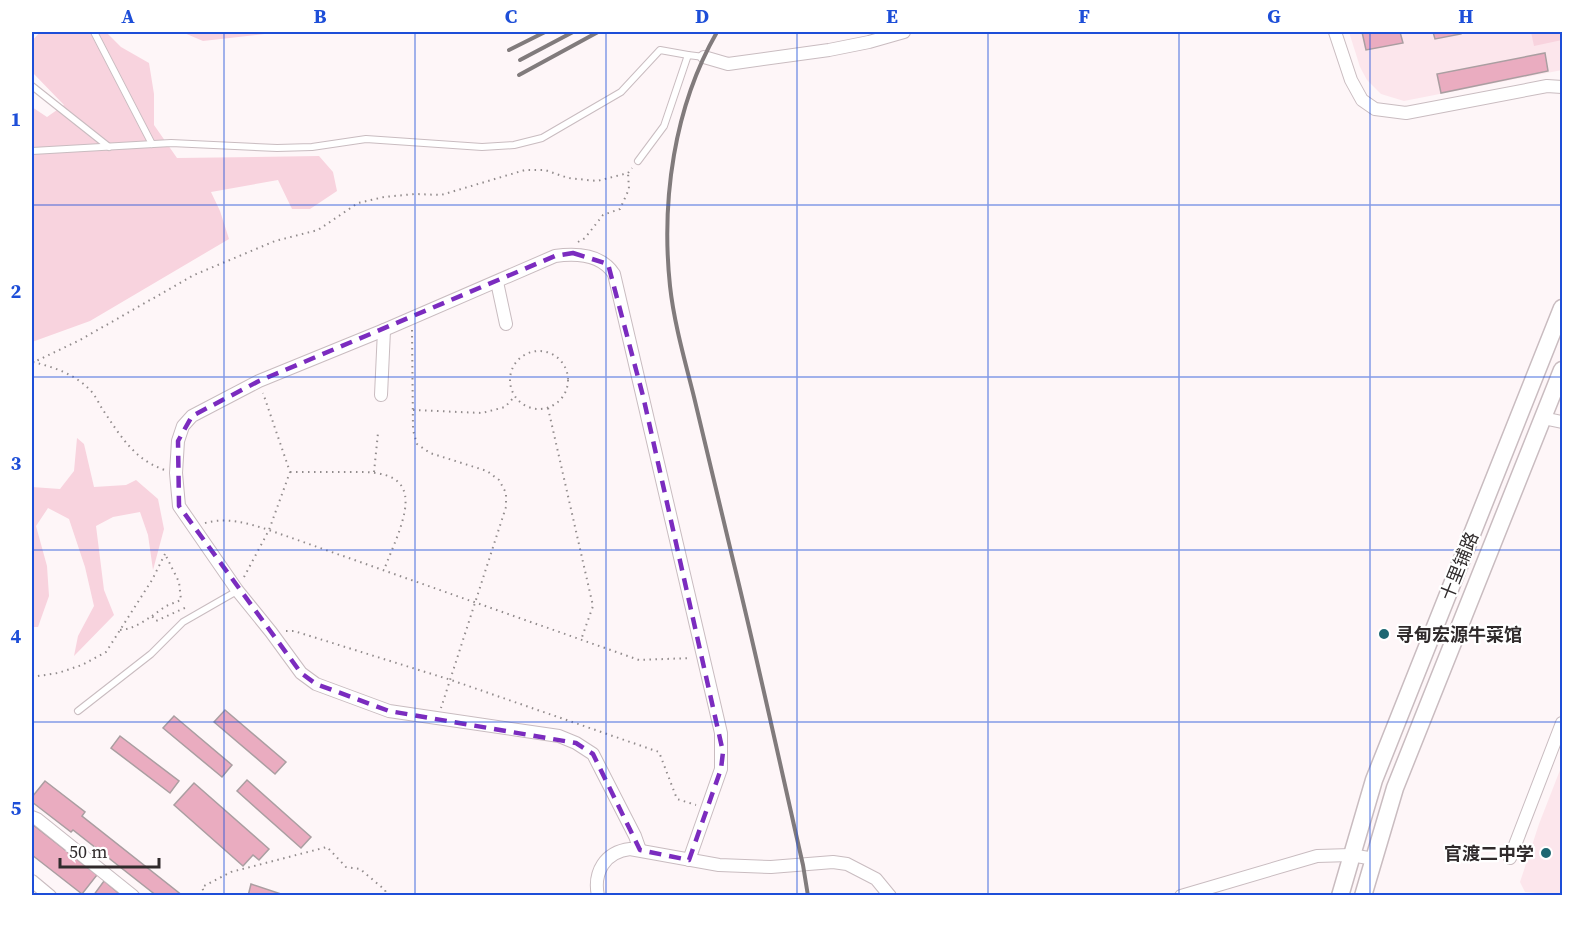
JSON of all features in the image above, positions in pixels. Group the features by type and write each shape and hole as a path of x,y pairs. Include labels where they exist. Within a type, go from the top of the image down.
{"main road":[{"name":"十里铺路","path":"1340,896 1374,780 1563,308"},
{"name":"十里铺路","path":"1363,896 1395,788 1563,370"}],"street":[{"path":"704,57 728,64 829,51 903,32"},
{"path":"1335,32 1351,80 1362,100 1375,109 1406,113 1547,86 1563,87"},
{"path":"640,850 593,754 576,743 559,736 389,711 316,684 301,673 237,590 179,506 176,473 178,441 183,426 192,416 259,381 555,256 573,253 608,264 614,274 721,733 723,752 721,769 689,860"},
{"path":"497,282 507,324"},
{"path":"381,395 384,330"},
{"path":"1543,418 1563,422"},
{"path":"1510,858 1563,723"},
{"path":"32,817 134,896"},
{"path":"598,896 597,878 604,862 621,850 640,850 719,865 771,867 820,862 847,864 876,879 890,896"},
{"path":"1181,896 1317,856 1351,855 1374,859"},
{"path":"32,881 50,896"}],"lane":[{"path":"94,32 152,144"},
{"path":"32,151 171,143 301,148 366,139 482,147 514,145 542,138 621,92 660,50 704,57"},
{"path":"638,161 664,126 688,56"},
{"path":"32,86 109,147"},
{"path":"78,711 151,654 183,622 237,590"}],"path":[{"path":"32,362 80,340 194,275 275,241 318,230 358,203 384,197 416,194 441,195 525,170 545,170 568,178 597,181 628,173 638,161"},
{"path":"573,253 578,243 585,238 603,215 620,209 629,189 628,173"},
{"path":"412,318 413,430 417,444 430,453 487,471 499,480 506,493 506,507 437,719"},
{"path":"532,351 551,353 566,367 568,387 564,396 557,403 548,408 539,409 530,407 515,396 510,379 516,362 532,351"},
{"path":"32,362 53,367 74,377 91,391 126,444 142,459 176,473"},
{"path":"237,590 269,530 290,472 259,381"},
{"path":"413,410 482,413 505,407 515,396"},
{"path":"548,408 592,606 581,640"},
{"path":"374,472 378,433"},
{"path":"290,472 374,472 392,477 402,486 405,510 384,570"},
{"path":"194,526 215,520 241,521 639,660 703,657"},
{"path":"32,677 58,673 82,665 106,652 120,630 152,580 165,554 179,582 182,600 166,606 129,629 120,630"},
{"path":"152,616 156,621 191,606 205,610"},
{"path":"271,632 294,631 451,680 659,752 677,799 708,810"},
{"path":"205,896 202,887 231,872 327,846 346,867 360,869 385,890 387,896"}],"highlighted area":[{"path":"573,253 608,264 643,396 723,752 721,769 689,860 640,850 593,754 576,743 389,711 316,684 301,673 179,506 178,441 192,416 259,381 555,256"}],"shaded area":[{"path":"40,32 106,32 121,47 149,63 154,94 154,125 177,158 319,156 333,172 337,191 310,209 292,209 278,180 211,192 229,239 90,321 32,342 32,107 47,117 64,105 32,72 32,41"},
{"path":"182,32 282,32 203,41"},
{"path":"1349,32 1562,32 1562,70 1404,101 1381,94 1367,80 1360,67"},
{"path":"1531,32 1562,32 1562,40 1534,46"},
{"path":"77,438 84,444 94,487 126,485 136,480 158,499 164,529 153,570 148,535 140,512 113,517 96,526 104,590 114,615 74,656 78,636 94,606 85,567 69,519 48,508 36,526 47,566 49,596 38,627 32,627 32,487 60,489 74,471"},
{"name":"官渡二中学","path":"1562,765 1562,895 1525,892 1520,882"}],"building":[{"path":"1362,32 1400,32 1403,43 1366,50"},
{"path":"1433,32 1461,32 1461,34 1435,39"},
{"path":"1545,53 1548,71 1441,93 1437,74"},
{"path":"225,710 286,762 275,774 214,722"},
{"path":"174,716 232,765 222,777 163,728"},
{"path":"120,736 179,781 170,793 111,748"},
{"path":"247,780 311,837 301,848 237,791"},
{"path":"45,781 85,812 82,816 183,896 157,896 73,830 71,832 32,802 32,797"},
{"path":"194,783 269,849 259,860 253,855 243,866 174,805"},
{"path":"32,824 97,875 82,894 32,855"},
{"path":"104,881 122,896 93,896"},
{"path":"251,884 287,896 248,896"}],"railway":[{"path":"509,50 545,32"},
{"path":"520,60 573,32"},
{"path":"519,75 598,32"},
{"path":"717,32 690,91 674,155 668,221 670,286 680,342 760,675 808,896"}],"place":[{"name":"寻甸宏源牛菜馆","path":"1384,634"},
{"name":"官渡二中学","path":"1546,853"}]}
